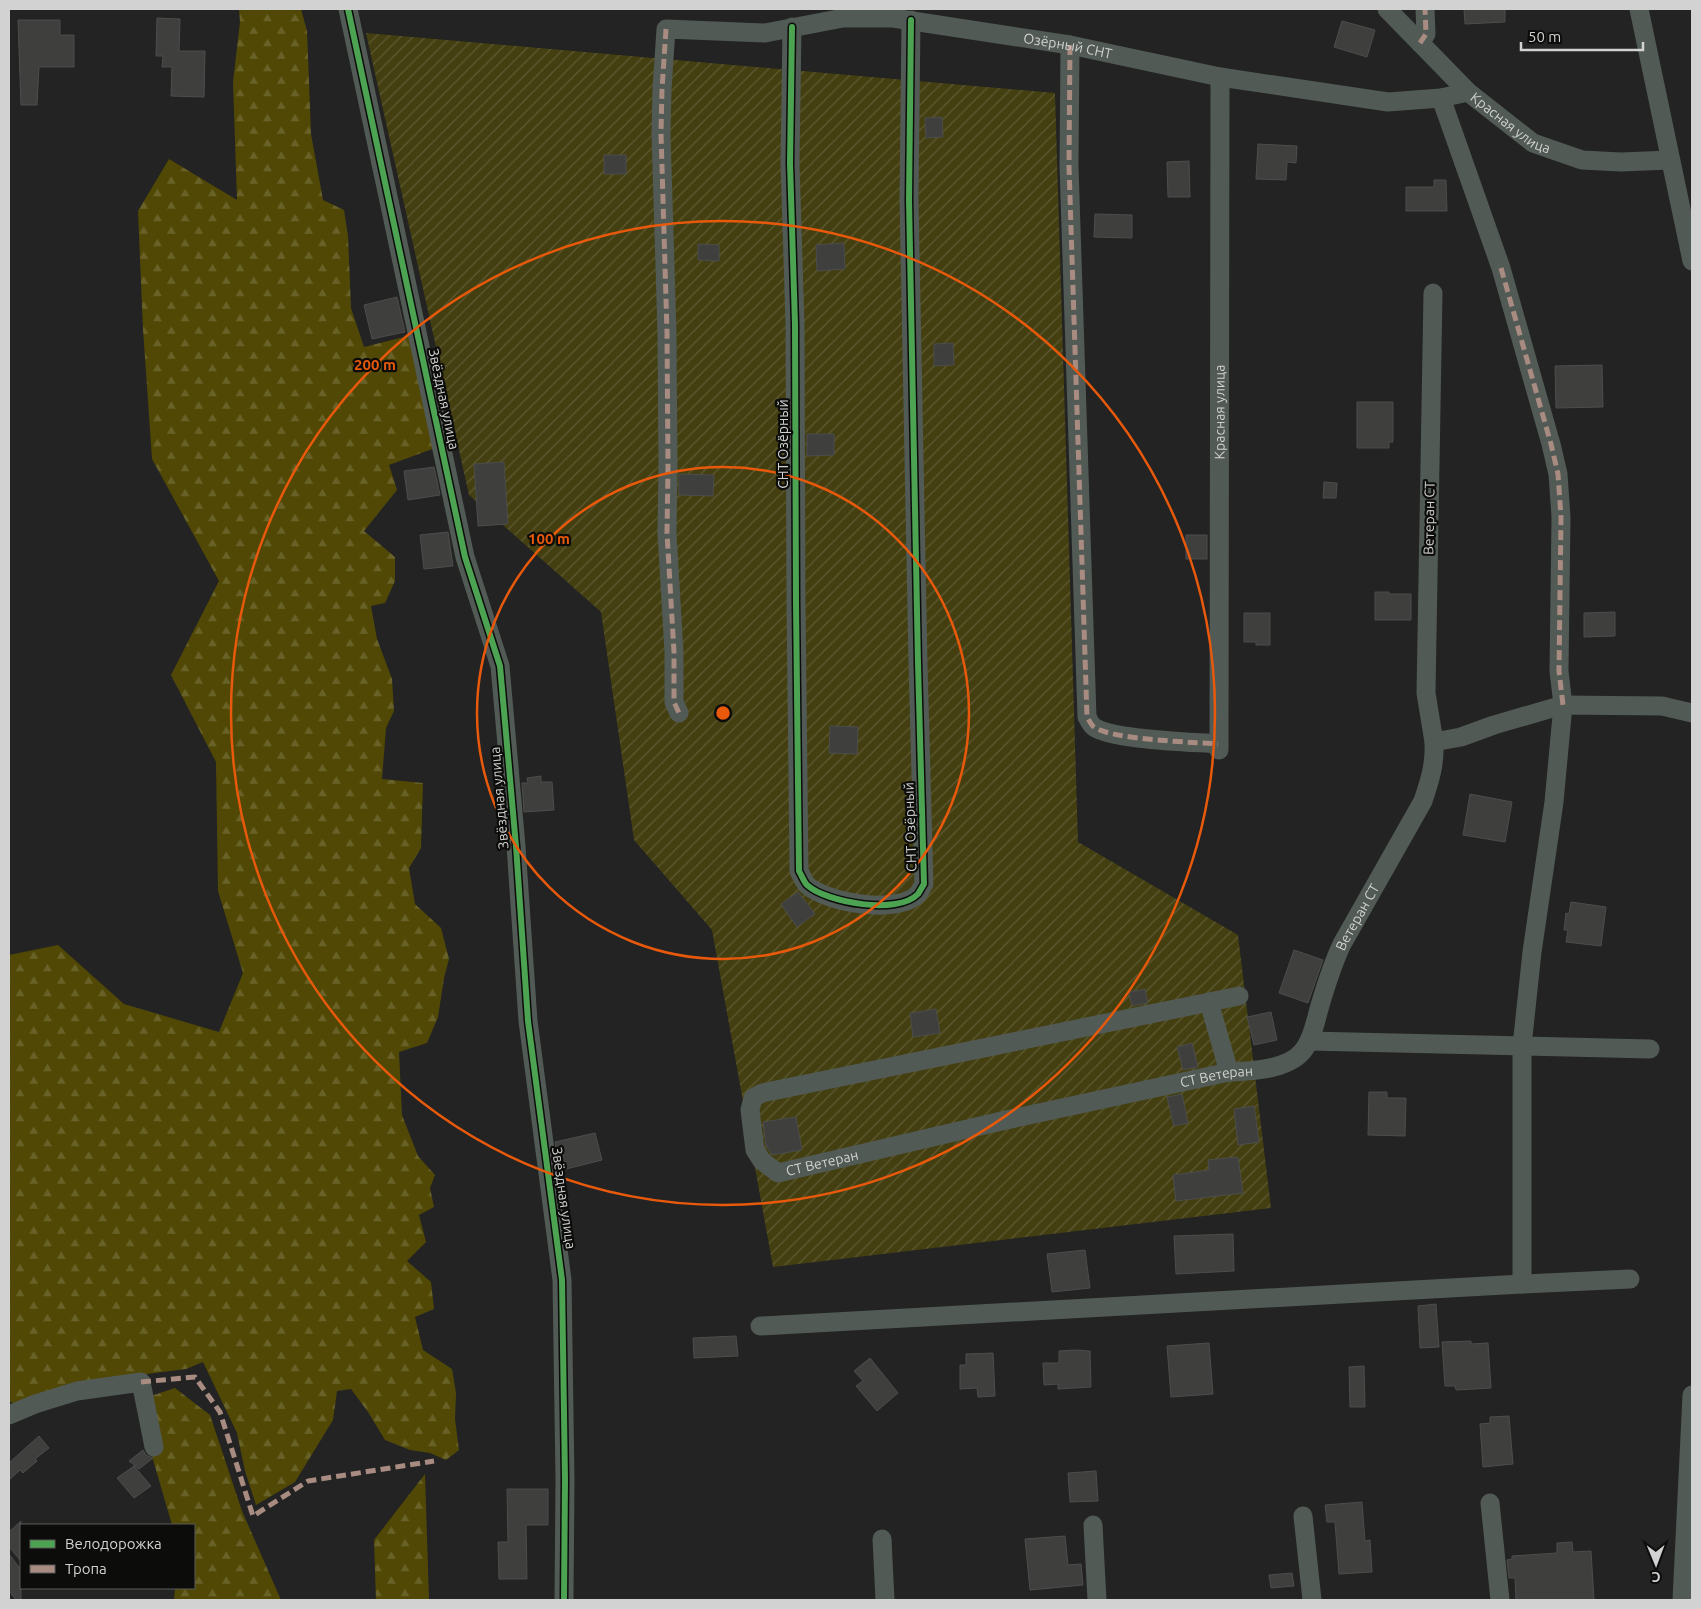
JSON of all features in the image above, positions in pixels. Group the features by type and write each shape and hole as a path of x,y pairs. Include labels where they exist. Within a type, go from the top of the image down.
{"street":[{"name":"Звёздная улица","path":"348,9 465,557 500,666 515,837 528,1021 562,1280 565,1480 564,1600"},
{"name":"Красная улица","path":"1387,9 1468,92 1533,144 1582,160 1621,162 1670,160"},
{"path":"1420,43 1426,34 1425,9"},
{"path":"1639,9 1692,261"},
{"name":"Озёрный СНТ","path":"679,713 674,702 674,652 667,533 667,333 661,133 666,29 765,33 843,18 893,18 1070,45 1220,77 1388,102 1441,98 1468,92"},
{"name":"СНТ Озёрный","path":"792,27 790,163 795,344 799,871 806,884 824,895 847,903 875,906 903,902 917,895 924,884 910,210 911,20"},
{"name":"Красная улица","path":"1070,45 1069,166 1087,717 1093,726 1105,732 1218,747 1220,77"},
{"path":"1441,98 1501,268 1551,444 1558,474 1561,517 1559,671 1563,706 1554,802 1532,952 1522,1046 1522,1284"},
{"name":"Ветеран СТ","path":"1309,1041 1333,964 1342,944 1423,801 1431,779 1434,742 1426,693 1433,294"},
{"path":"1434,742 1461,737 1494,725 1563,706 1662,706 1692,712"},
{"name":"СТ Ветеран","path":"1239,996 762,1093 753,1098 750,1110 755,1150 762,1161 778,1173 1006,1120 1229,1072 1261,1070 1288,1062 1301,1053 1309,1041"},
{"path":"1209,1002 1229,1072"},
{"path":"1309,1041 1650,1049"},
{"path":"760,1326 1630,1279"},
{"path":"9,1415 34,1404 77,1392 141,1382 154,1447"},
{"path":"1682,1600 1692,1395"},
{"path":"1490,1503 1500,1600"},
{"path":"1303,1516 1312,1600"},
{"path":"1093,1525 1097,1600"},
{"path":"882,1539 885,1600"}],"green space":[{"path":"239,9 301,9 307,31 311,134 323,200 344,210 348,236 351,308 364,347 412,335 435,448 389,465 397,490 364,531 395,557 395,581 385,603 371,606 377,639 392,679 394,711 386,728 382,779 423,783 421,848 409,868 415,904 441,928 449,959 438,1017 427,1043 399,1052 402,1115 418,1156 435,1175 430,1188 434,1207 419,1215 426,1242 407,1261 431,1282 434,1309 415,1317 423,1350 452,1369 456,1393 455,1419 459,1450 446,1460 430,1453 410,1450 385,1440 351,1389 337,1391 333,1420 295,1482 256,1505 245,1471 237,1433 203,1362 186,1369 68,1384 16,1405 9,1401 9,955 58,945 124,1004 219,1032 243,973 218,891 216,762 171,675 219,581 152,459 143,329 138,211 169,159 237,200 233,82 240,22"},
{"path":"175,1388 210,1415 242,1511 281,1600 174,1600 175,1589 195,1589 195,1524 172,1524 136,1401"},
{"path":"425,1474 429,1600 376,1600 374,1540"}],"shaded area":[{"path":"366,33 1055,93 1078,842 1238,935 1271,1208 773,1267 712,930 634,840 601,612 469,495"}],"building":[{"path":"1464,9 1505,9 1505,22 1465,24"},
{"path":"157,18 180,19 179,51 205,51 204,97 171,96 172,67 162,67 163,56 156,56"},
{"path":"18,20 60,20 60,35 74,35 74,67 39,67 37,105 21,105"},
{"path":"1342,21 1375,30 1367,57 1334,47"},
{"path":"942,117 943,137 926,138 925,118"},
{"path":"1258,144 1297,146 1296,163 1287,162 1286,180 1256,179"},
{"path":"604,155 626,155 626,174 604,174"},
{"path":"1189,161 1190,197 1168,197 1167,162"},
{"path":"1434,180 1446,180 1447,211 1406,211 1406,187 1434,187"},
{"path":"1095,214 1132,215 1132,238 1094,237"},
{"path":"844,243 845,269 817,271 816,245"},
{"path":"698,244 719,245 719,261 698,260"},
{"path":"397,297 405,332 372,339 364,305"},
{"path":"953,343 954,365 934,366 934,344"},
{"path":"1602,365 1603,407 1556,408 1555,366"},
{"path":"1357,402 1393,402 1393,442 1389,442 1389,448 1357,448"},
{"path":"807,434 834,434 834,455 807,456"},
{"path":"504,462 508,524 478,526 474,464"},
{"path":"434,467 440,495 408,500 404,471"},
{"path":"679,474 714,475 713,496 679,495"},
{"path":"1324,482 1337,483 1336,498 1323,498"},
{"path":"448,532 453,566 424,569 420,535"},
{"path":"1186,535 1207,535 1207,559 1186,559"},
{"path":"1375,592 1411,594 1411,620 1375,620"},
{"path":"1615,612 1615,636 1584,637 1584,613"},
{"path":"1244,613 1270,613 1270,645 1256,645 1256,642 1244,642"},
{"path":"830,726 858,727 857,754 829,753"},
{"path":"541,776 541,782 552,782 554,810 524,812 522,783 528,783 527,778"},
{"path":"1470,794 1512,802 1505,842 1463,835"},
{"path":"798,892 815,914 797,927 781,904"},
{"path":"1571,902 1606,907 1601,946 1566,942 1568,930 1564,930 1566,913 1569,914"},
{"path":"1294,950 1323,960 1308,1003 1279,993"},
{"path":"1145,989 1148,1003 1132,1006 1129,992"},
{"path":"936,1009 940,1033 913,1037 910,1013"},
{"path":"1271,1012 1277,1040 1254,1045 1247,1017"},
{"path":"1192,1043 1198,1067 1183,1070 1177,1047"},
{"path":"1369,1092 1387,1092 1387,1098 1406,1098 1405,1136 1368,1135"},
{"path":"1182,1094 1188,1123 1174,1126 1167,1097"},
{"path":"1254,1106 1259,1142 1238,1145 1234,1109"},
{"path":"796,1117 802,1150 772,1155 766,1146 763,1122"},
{"path":"595,1133 602,1160 566,1169 563,1154 557,1155 555,1142"},
{"path":"1238,1157 1243,1193 1176,1201 1173,1175 1209,1170 1208,1160"},
{"path":"1233,1234 1234,1271 1176,1274 1174,1236"},
{"path":"1085,1250 1090,1288 1052,1292 1047,1254"},
{"path":"1436,1304 1439,1347 1420,1348 1418,1306"},
{"path":"736,1336 738,1356 694,1358 693,1338"},
{"path":"1471,1341 1471,1344 1488,1343 1491,1388 1456,1390 1455,1386 1445,1386 1442,1342"},
{"path":"1209,1343 1213,1394 1171,1397 1167,1346"},
{"path":"1059,1351 1090,1351 1091,1387 1058,1389 1058,1384 1044,1385 1043,1363 1059,1363"},
{"path":"993,1353 995,1396 978,1397 977,1388 960,1389 960,1365 966,1365 966,1354"},
{"path":"870,1358 898,1393 877,1411 856,1386 863,1381 854,1371"},
{"path":"1364,1366 1365,1407 1350,1407 1349,1367"},
{"path":"1509,1416 1513,1464 1483,1467 1480,1424 1490,1423 1490,1417"},
{"path":"39,1436 49,1448 35,1459 37,1461 23,1473 20,1470 9,1480 9,1463"},
{"path":"143,1450 146,1455 153,1458 139,1469 129,1461"},
{"path":"134,1466 151,1486 134,1498 117,1478"},
{"path":"1096,1471 1098,1501 1070,1502 1068,1473"},
{"path":"507,1489 548,1489 548,1525 526,1525 527,1579 499,1579 498,1542 508,1542"},
{"path":"1362,1502 1365,1541 1370,1540 1372,1572 1339,1574 1335,1522 1327,1522 1325,1505"},
{"path":"21,1521 20,1560 9,1547 9,1532"},
{"path":"1065,1536 1068,1565 1081,1564 1083,1585 1030,1590 1025,1539"},
{"path":"1572,1542 1573,1552 1591,1551 1594,1600 1516,1600 1515,1578 1509,1578 1507,1560 1512,1559 1512,1556 1557,1553 1557,1543"},
{"path":"9,1554 20,1569 21,1600 16,1600 9,1591"},
{"path":"1292,1573 1294,1586 1271,1588 1269,1575"}],"marked path":[{"path":"1420,43 1426,34 1425,9"},
{"path":"666,29 661,133 667,333 667,533 674,652 674,702 679,713"},
{"path":"1070,45 1069,166 1087,717 1094,727 1117,735 1153,740 1218,744"},
{"path":"1501,268 1558,474 1561,517 1559,671 1563,705"},
{"path":"141,1382 195,1377 220,1412 253,1516 308,1481 434,1461"}],"cycle path":[{"path":"348,9 465,557 500,666 516,846 528,1021 562,1280 565,1480 564,1600"},
{"path":"792,27 790,163 795,324 799,871 807,885 830,897 862,904 879,905 895,904 908,900 918,894 924,884 909,200 911,20"}]}
